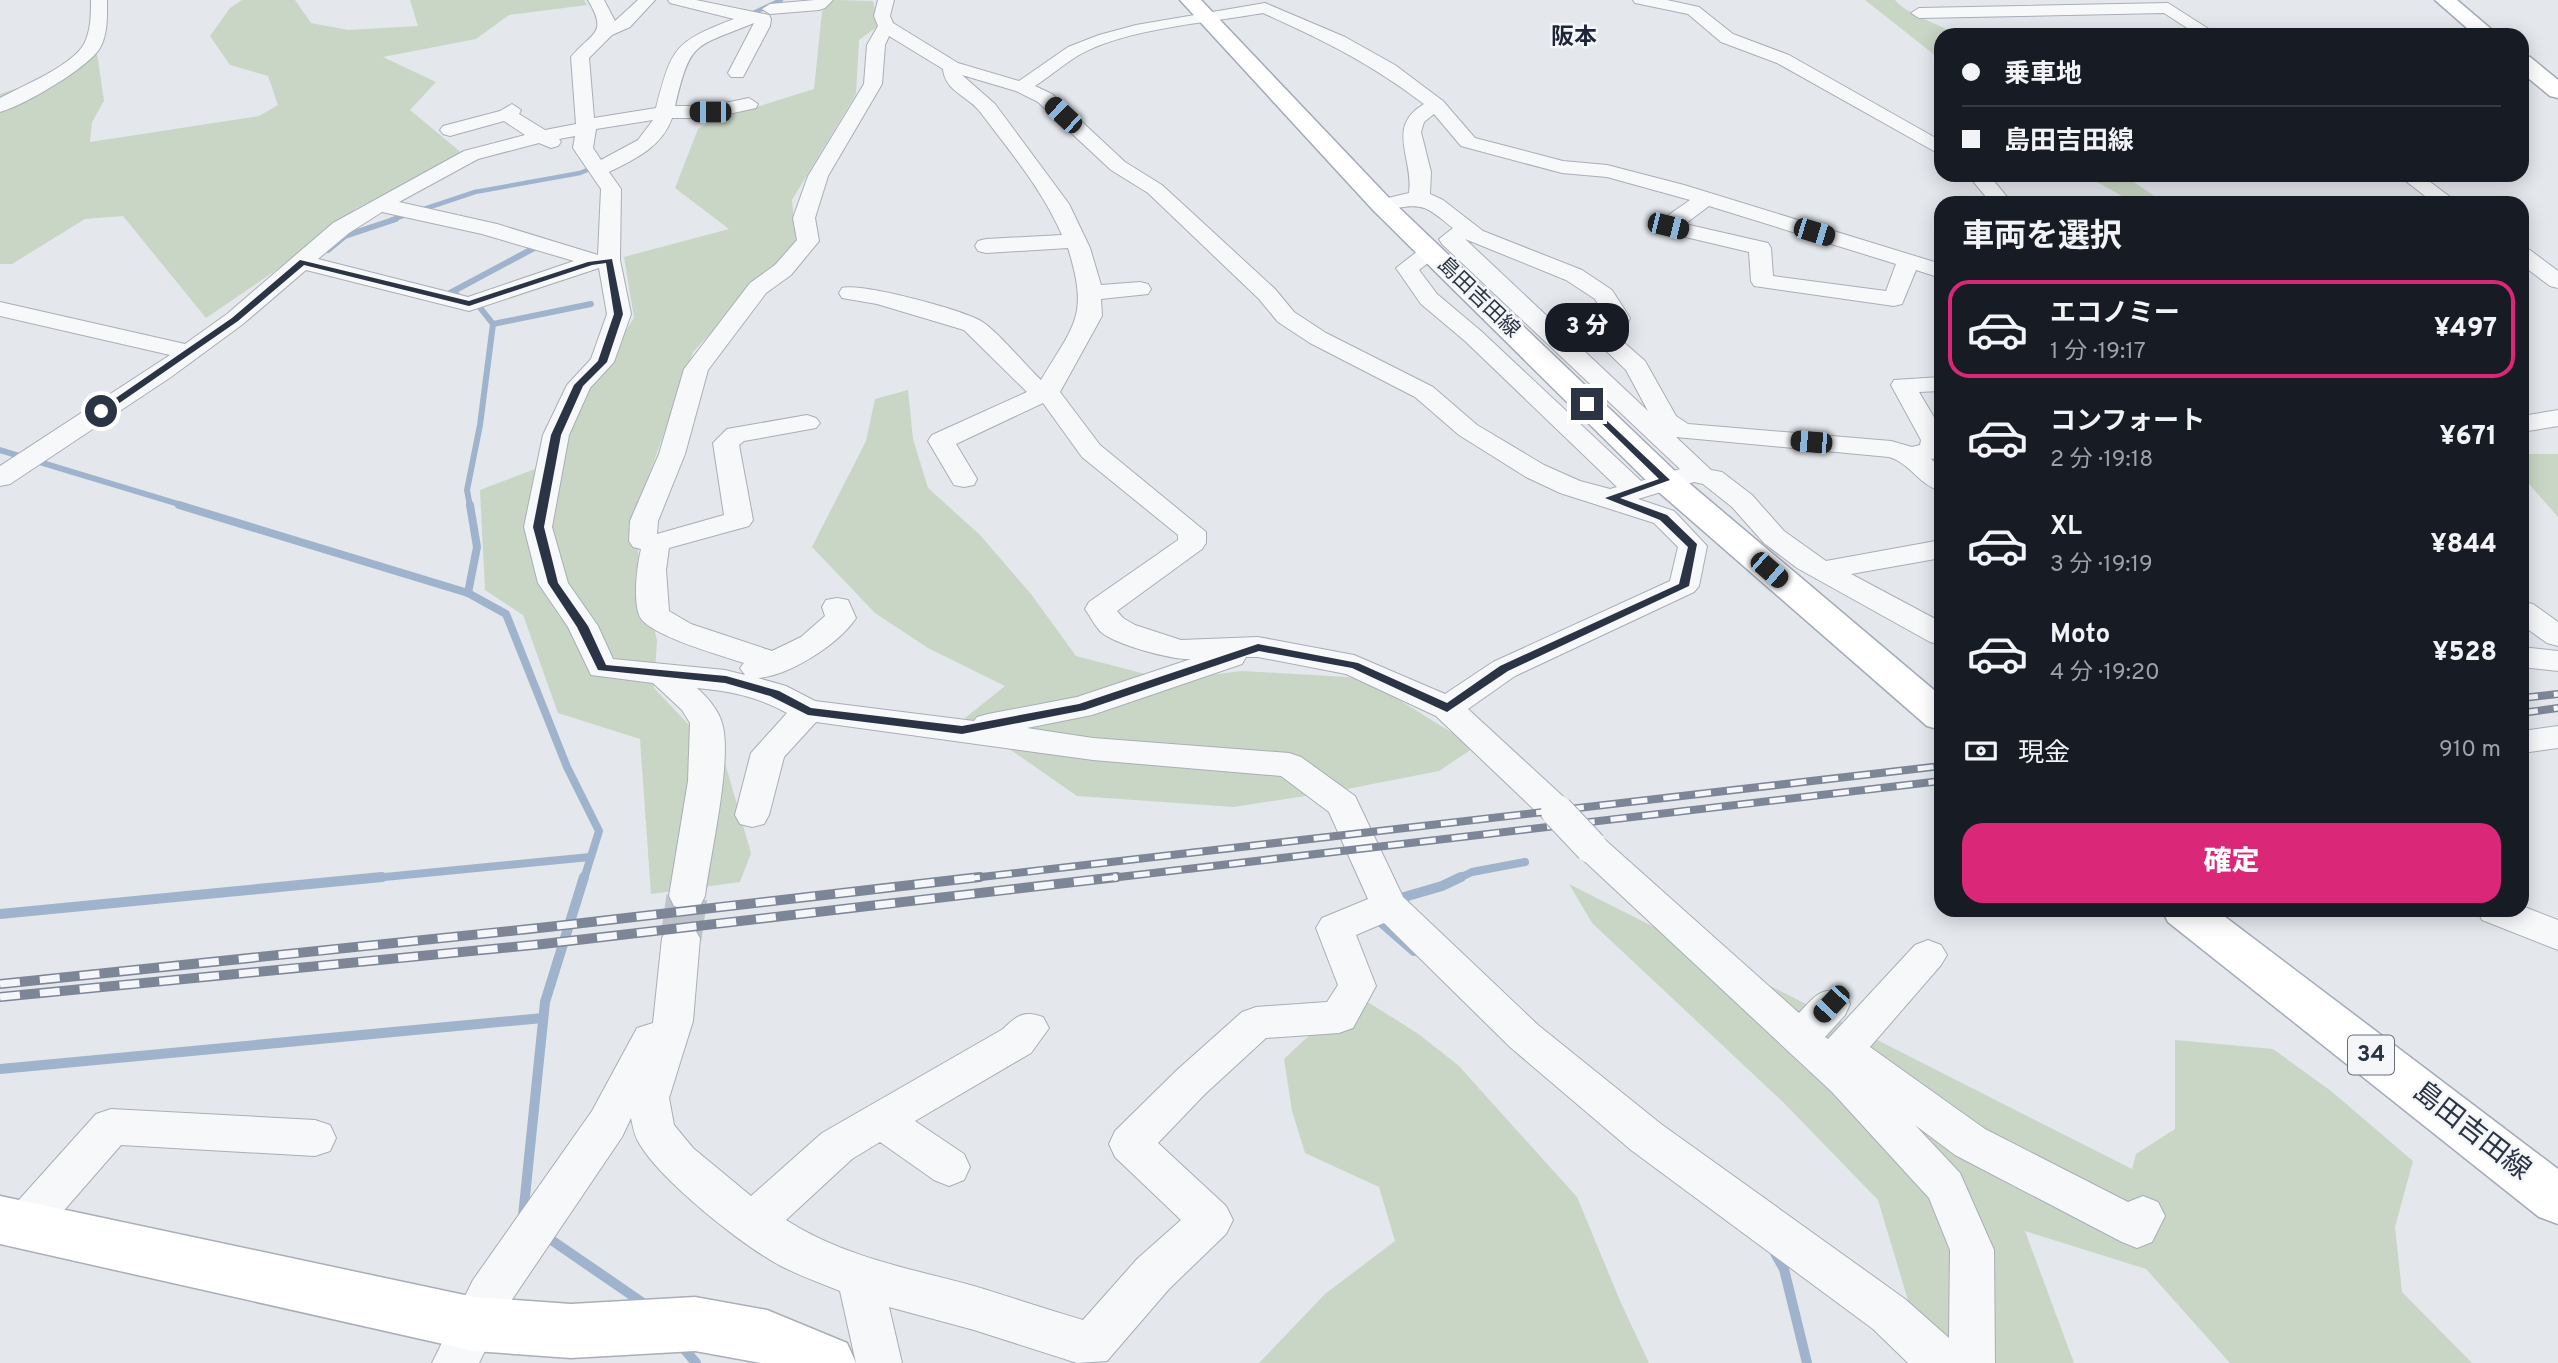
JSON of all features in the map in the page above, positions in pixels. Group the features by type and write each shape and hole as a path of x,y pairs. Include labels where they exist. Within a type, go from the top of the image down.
{"main road":[{"path":"2445,0 2479,28"},
{"name":"島田吉田線","path":"1199,9 1382,205 1665,480 1934,712"},
{"path":"2529,68 2558,91"},
{"name":"島田吉田線","path":"2194,917 2558,1199"},
{"path":"12,1223 465,1343 638,1325 695,1324 767,1337 827,1363"}],"street":[{"path":"0,106 71,65 91,49 97,32 99,0"},
{"path":"596,0 615,28"},
{"path":"612,0 615,28"},
{"path":"648,0 580,57 580,81 587,126 583,148 611,189 603,261 619,314 603,362 579,385 556,435 538,527 553,583 583,626 602,668 726,680 775,693 808,711 1093,749 1289,765 1343,805 1383,903 1524,1036 1646,1137 1889,1314 1942,1363"},
{"path":"676,0 763,19 762,26 737,73"},
{"path":"450,130 510,112 563,150 594,165 632,151 655,135 665,117 664,112 678,63 687,47 787,0"},
{"path":"770,9 819,5 825,0"},
{"path":"886,0 883,16 886,26 952,67 1021,87 1045,98 1118,166 1155,189 1267,294 1286,317 1318,338 1424,392 1468,430 1535,471 1570,487 1623,494 1693,474 1712,478 1742,501 1774,537 1807,562 1934,631"},
{"path":"1641,0 1693,10 1727,38 1783,59 1934,145"},
{"path":"1914,6 2130,4 2168,8 2198,28"},
{"path":"1914,6 1951,28"},
{"path":"1021,87 1074,51 1105,39 1199,9 1265,8 1339,41 1389,69 1436,105 1468,142 1562,167 1607,171 1706,198 1934,269"},
{"path":"807,423 736,435 726,443 739,520 656,543 643,541 644,521 672,454 696,369 758,289 783,270 808,241 804,218 818,176 873,84 876,45 886,26"},
{"path":"952,67 953,80 988,108 997,124 1027,158 1059,204 1076,241 1090,282 1090,316 1047,392 942,440 964,479"},
{"path":"8,472 235,319 309,264 341,228 471,155 587,126 664,112 710,112 749,104"},
{"path":"1419,197 1421,171 1410,136 1413,124 1420,114 1436,105"},
{"path":"381,205 471,176"},
{"path":"1984,182 1996,196"},
{"path":"2418,182 2438,196"},
{"path":"1382,205 1419,197 1436,204 1475,236 1574,275 1604,295 1618,318 1608,341 1636,366 1666,421 1682,431 1891,449 1910,455 1934,477"},
{"path":"1706,198 1668,226 1760,248 1762,281 1894,299 1908,261"},
{"path":"381,205 547,244 603,261"},
{"path":"1466,229 1450,239 1701,475"},
{"path":"986,246 1076,241"},
{"path":"1431,252 1407,268 1429,299 1473,336 1623,494 1664,517 1693,546 1684,586 1504,669 1447,708"},
{"path":"2529,260 2558,281"},
{"path":"309,264 478,301 603,261"},
{"path":"1090,293 1140,289"},
{"path":"850,293 880,297 972,325 1032,385 1047,392 1091,452 1192,532 1192,543 1100,609 1112,625 1124,632 1179,650 1258,648 1354,665 1447,708 1520,775 1591,847 1801,1038 1970,1142 2137,1228 2143,1216"},
{"path":"5,313 189,352"},
{"path":"1910,455 1933,452 1934,440 1903,385 1934,384"},
{"path":"2529,411 2553,419"},
{"path":"2529,423 2553,419"},
{"path":"656,543 651,570 654,615 680,631 775,662"},
{"path":"1824,570 1934,550"},
{"path":"626,671 669,662 762,668 812,644 841,618 837,607"},
{"path":"2529,616 2558,636"},
{"path":"962,730 1081,707 1258,648"},
{"path":"2529,658 2558,661"},
{"path":"663,675 693,702 706,723 708,749 687,896"},
{"path":"752,815 768,753 808,711"},
{"path":"2529,741 2558,737"},
{"path":"681,938 673,1021 649,1098 654,1132 678,1161 752,1223 796,1251 860,1278 974,1308 1091,1345 1153,1274 1212,1220 1130,1144 1191,1082 1256,1023 1339,1017 1357,986 1335,928 1383,903"},
{"path":"2512,917 2550,933"},
{"path":"2518,917 2550,933"},
{"path":"1836,1058 1928,954"},
{"path":"465,1343 489,1295 607,1125 645,1053 675,979"},
{"path":"1801,1038 1831,1004"},
{"path":"752,1223 837,1146 1017,1041 1029,1028"},
{"path":"1836,1058 1945,1186 1972,1250 1972,1363"},
{"path":"880,1120 949,1167"},
{"path":"12,1223 111,1127 315,1138"},
{"path":"860,1278 879,1363"}],"green space":[{"path":"242,0 295,0 311,23 348,30 418,26 410,0 584,0 587,5 509,15 476,39 383,57 436,82 410,110 463,154 357,208 275,271 206,318 123,216 85,219 12,264 0,264 0,94 68,71 97,53 104,101 92,122 90,142 259,116 278,105 268,76 230,65 210,36 230,8"},
{"path":"832,0 873,1 878,26 859,40 856,94 792,200 796,242 693,352 644,489 638,552 657,641 654,688 725,763 751,853 740,882 651,894 640,739 558,713 523,615 485,590 480,490 535,469 634,318 624,257 729,229 675,188 698,129 709,122 814,89 822,12"},
{"path":"1865,0 1895,0 1914,14 1943,28 1934,28 1934,54"},
{"path":"2097,182 2134,182 2154,196 2122,196"},
{"path":"908,390 913,439 928,488 980,535 1031,594 1076,656 1168,680 1242,671 1364,678 1475,747 1439,771 1234,807 1077,796 965,718 1005,686 928,648 875,613 812,547 866,441 875,399"},
{"path":"2529,454 2558,454 2558,517 2529,484"},
{"path":"1569,884 2132,1169 2136,1154 2175,1129 2175,1040 2273,1049 2331,1091 2413,1161 2395,1227 2402,1292 2472,1363 2230,1363 2146,1269 2025,1231 2074,1363 1923,1363 1921,1344 1878,1200 1783,1102 1592,923"},
{"path":"1363,999 1417,1033 1458,1065 1577,1197 1649,1363 1259,1363 1325,1294 1395,1241 1379,1187 1305,1153 1292,1111 1284,1059 1317,1028"}],"waterway":[{"path":"749,15 781,0"},
{"path":"391,220 475,192 580,173 597,166"},
{"path":"328,250 345,236 396,219"},
{"path":"457,295 450,293 536,247"},
{"path":"485,302 478,305 493,324"},
{"path":"493,324 591,304"},
{"path":"470,506 467,490 480,425 493,324"},
{"path":"0,450 185,506"},
{"path":"179,505 468,593"},
{"path":"468,593 477,547 470,505"},
{"path":"468,593 506,614 567,767 599,831 584,879"},
{"path":"364,879 590,857"},
{"path":"1457,879 1472,872 1525,862"},
{"path":"0,914 382,877"},
{"path":"523,1216 545,1002 584,877"},
{"path":"1394,900 1442,886 1461,877"},
{"path":"1379,916 1382,923 1414,951"},
{"path":"0,1069 543,1018"},
{"path":"544,1235 646,1305"},
{"path":"1775,1253 1784,1269 1807,1363"},
{"path":"680,1344 696,1363"}],"tunnel":[{"path":"681,938 687,896"}],"railway":[{"path":"2529,697 2558,694"},
{"path":"2529,712 2558,708"},
{"path":"964,879 1934,767"},
{"path":"1102,879 1934,782"},
{"path":"0,984 548,927 980,877"},
{"path":"0,997 543,944 1117,877"}],"district":[{"name":"阪本","path":"1574,38"}],"route":[{"path":"101,411 162,372 235,319 302,262 469,304 590,263 609,260 619,314 603,362 579,385 556,435 538,527 553,583 583,626 602,668 726,680 775,693 808,711 962,730 1081,707 1258,648 1305,654 1354,665 1447,708 1504,669 1684,586 1693,546 1664,517 1610,498 1665,480 1587,404"}]}
